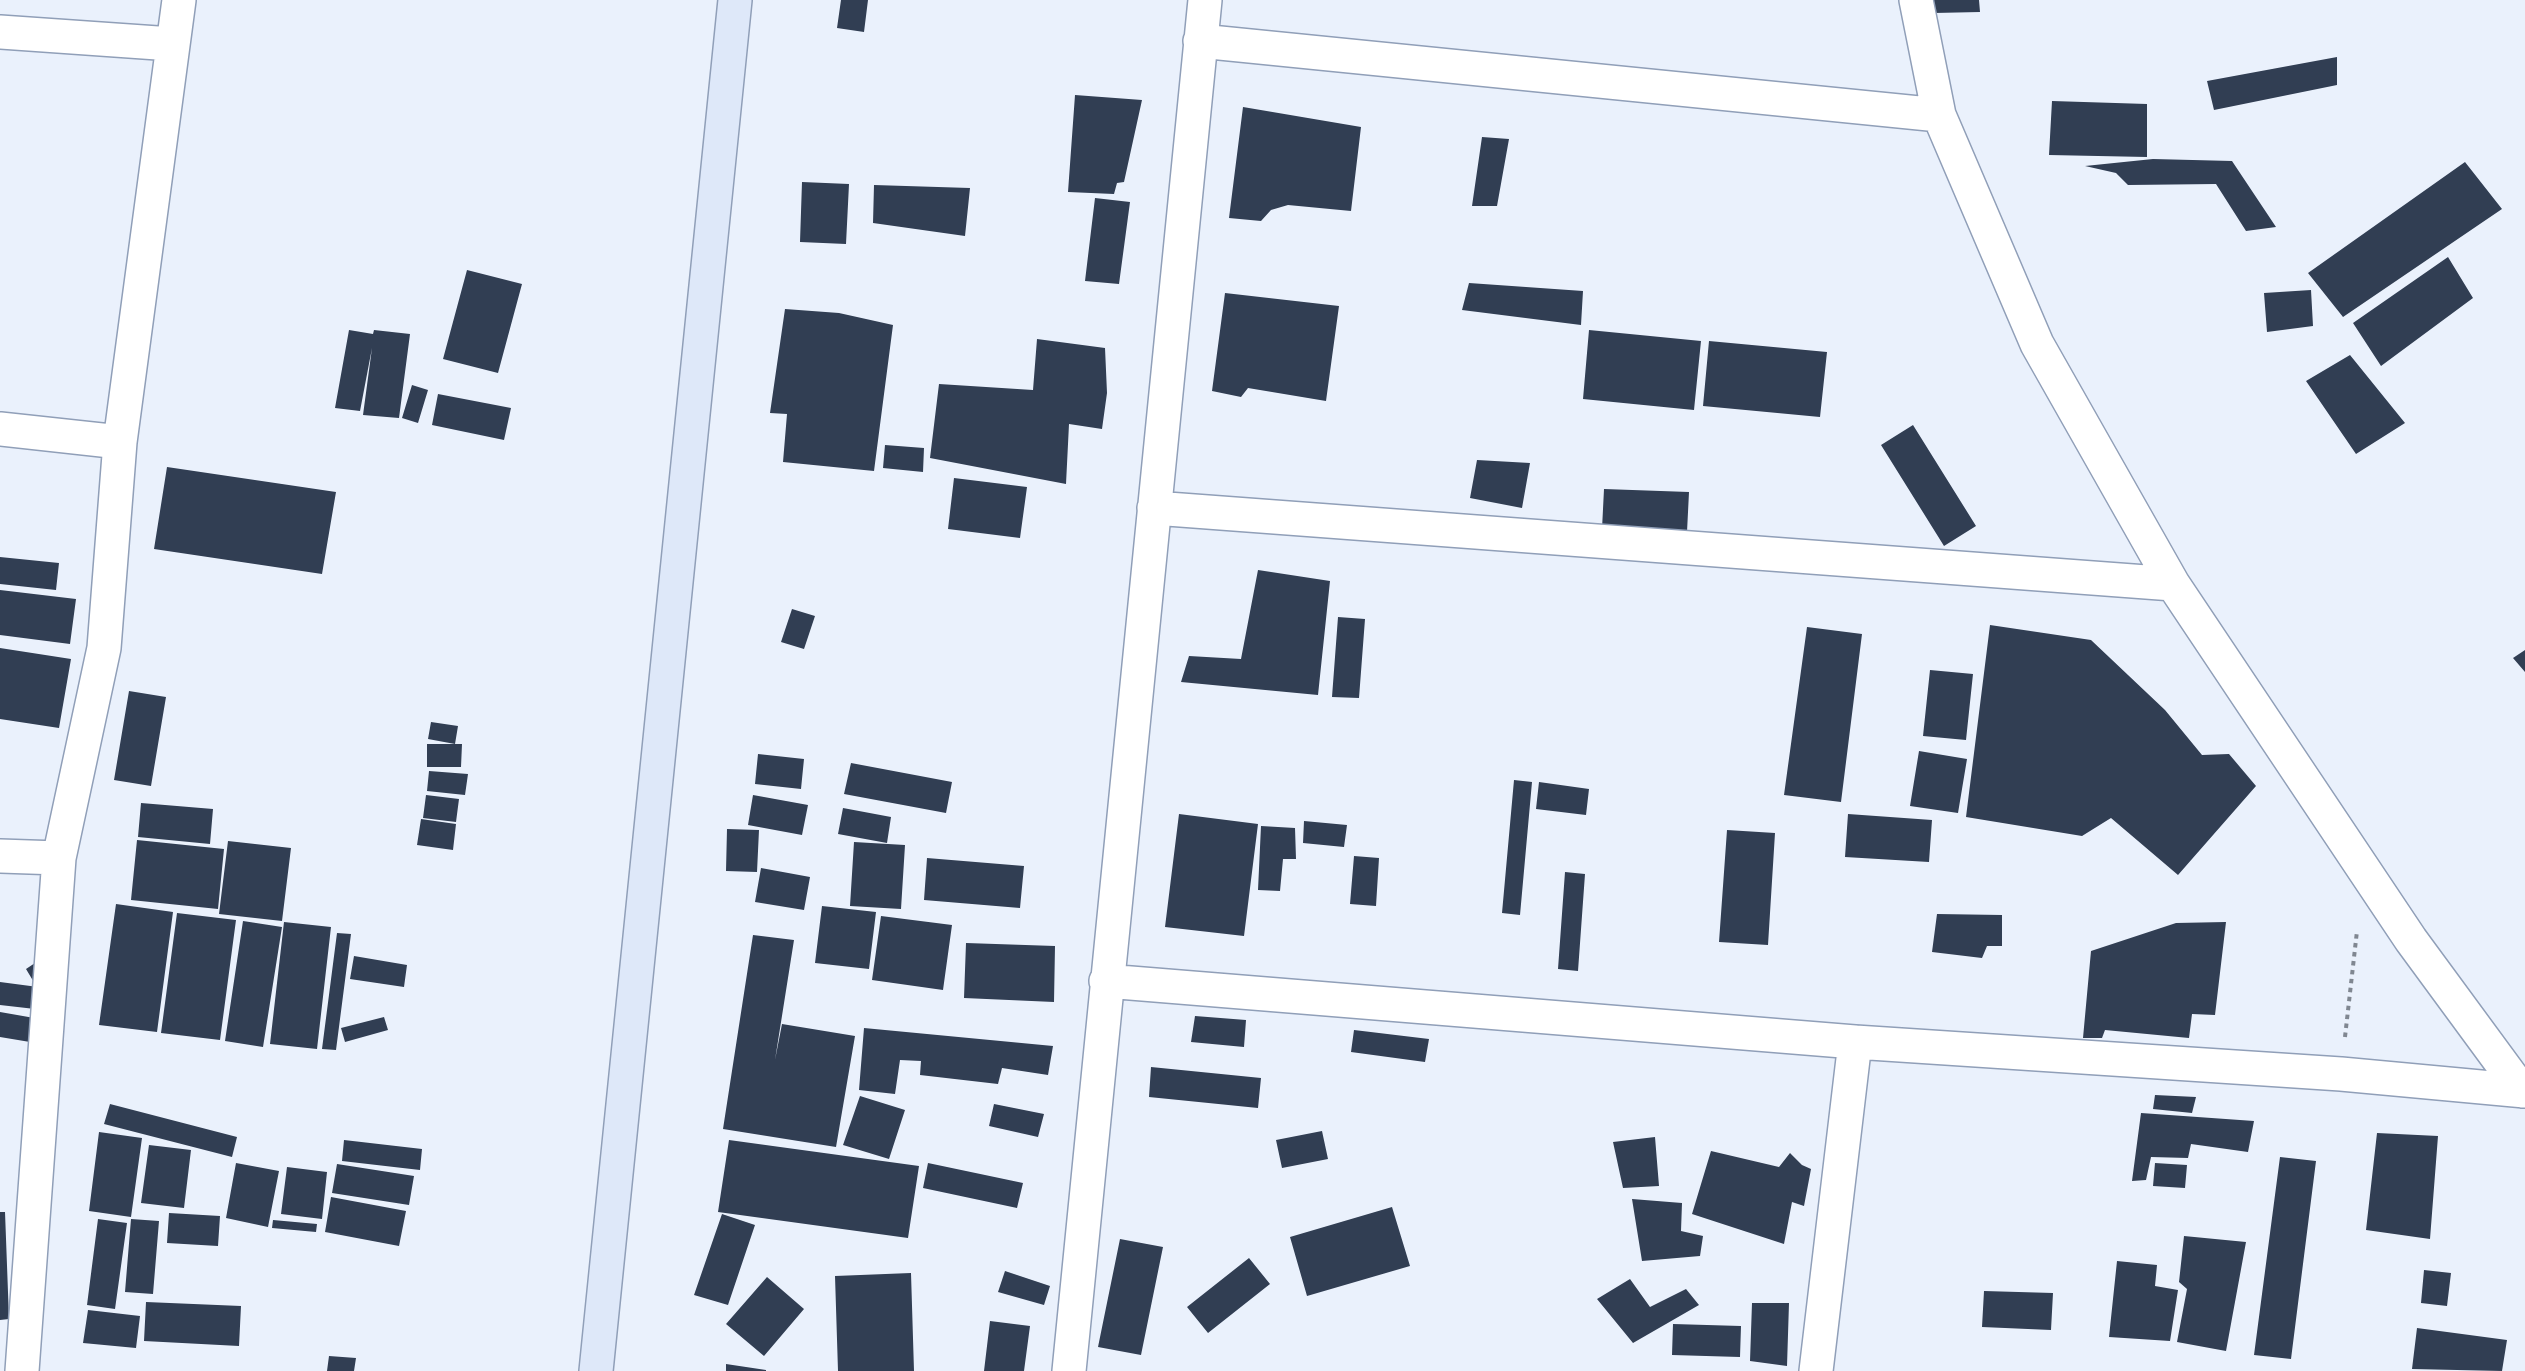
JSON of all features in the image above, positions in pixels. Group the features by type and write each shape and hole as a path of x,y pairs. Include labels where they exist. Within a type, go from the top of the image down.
{"street":[{"path":"22,1371 59,858 104,648 120,442 179,0"},
{"path":"596,1371 735,0"},
{"path":"1069,1371 1205,0"},
{"path":"1916,0 1939,115 2037,344 2172,584 2404,930 2523,1091"},
{"path":"0,32 172,44"},
{"path":"1200,41 1939,115"},
{"path":"0,429 120,442"},
{"path":"1154,508 2172,584"},
{"path":"0,856 59,858"},
{"path":"1106,981 1855,1042 2341,1074 2523,1091"},
{"path":"1816,1371 1855,1042"}],"path":[{"path":"2341,1074 2357,928"}],"building":[{"path":"841,0 868,0 864,32 837,28"},
{"path":"1934,0 1979,0 1980,12 1934,13"},
{"path":"2337,57 2337,85 2214,110 2207,81"},
{"path":"1075,95 1142,100 1124,182 1117,183 1114,194 1068,192"},
{"path":"2052,101 2147,104 2147,157 2049,155"},
{"path":"1243,107 1361,127 1351,211 1288,205 1271,210 1261,221 1229,218"},
{"path":"1482,137 1509,139 1497,206 1472,206"},
{"path":"2153,159 2232,161 2276,227 2246,231 2216,184 2128,185 2116,173 2085,166"},
{"path":"2465,162 2502,209 2343,317 2308,273"},
{"path":"802,182 849,184 846,244 800,242"},
{"path":"874,185 970,188 965,236 873,223"},
{"path":"1095,198 1130,202 1119,284 1085,281"},
{"path":"2448,257 2473,298 2381,366 2353,323"},
{"path":"467,270 522,284 498,373 443,359"},
{"path":"1469,283 1583,291 1581,325 1462,310"},
{"path":"2311,290 2313,326 2267,332 2264,293"},
{"path":"1225,293 1339,306 1326,401 1248,388 1241,397 1212,391"},
{"path":"785,309 839,313 893,325 874,471 783,462 787,414 770,413"},
{"path":"349,330 373,334 374,330 410,334 399,418 363,415 372,348 360,411 335,408"},
{"path":"1589,330 1701,341 1694,410 1583,399"},
{"path":"1037,339 1105,348 1107,393 1102,429 1069,424 1066,484 930,458 939,384 1033,390"},
{"path":"1709,341 1827,352 1820,417 1703,406"},
{"path":"2350,355 2405,423 2356,454 2306,381"},
{"path":"412,385 428,390 418,423 402,418"},
{"path":"438,394 511,408 504,440 432,425"},
{"path":"1913,425 1976,526 1944,546 1881,445"},
{"path":"885,445 924,448 923,472 883,468"},
{"path":"1477,460 1530,463 1522,508 1470,498"},
{"path":"167,467 336,492 322,574 154,549"},
{"path":"954,478 1027,487 1020,538 948,529"},
{"path":"1604,489 1689,492 1687,532 1602,529"},
{"path":"0,557 59,563 56,590 0,584"},
{"path":"1258,570 1330,581 1318,695 1181,682 1189,656 1241,659"},
{"path":"0,590 76,599 70,644 0,635"},
{"path":"792,609 815,616 804,649 781,642"},
{"path":"1338,617 1365,619 1359,698 1332,697"},
{"path":"1990,625 2091,640 2165,710 2202,755 2229,754 2256,786 2178,875 2111,818 2082,836 1966,817"},
{"path":"1807,627 1862,634 1841,802 1784,795"},
{"path":"0,648 71,659 59,728 0,719"},
{"path":"2525,650 2525,672 2513,658"},
{"path":"1930,670 1973,674 1966,740 1923,736"},
{"path":"129,691 166,697 151,786 114,780"},
{"path":"431,722 458,726 455,744 428,739"},
{"path":"427,744 462,744 461,767 427,767"},
{"path":"1919,751 1967,759 1958,813 1910,806"},
{"path":"758,754 804,759 801,789 755,784"},
{"path":"851,763 952,782 946,813 844,794"},
{"path":"429,771 468,774 465,795 427,791"},
{"path":"1514,780 1532,782 1520,915 1502,913"},
{"path":"1539,782 1589,789 1586,815 1536,809"},
{"path":"426,795 459,799 456,822 423,818"},
{"path":"753,795 808,805 802,835 748,825"},
{"path":"141,803 213,809 210,844 138,837"},
{"path":"843,808 891,817 887,843 838,834"},
{"path":"1179,814 1258,824 1244,936 1165,927"},
{"path":"1848,814 1932,820 1929,862 1845,857"},
{"path":"421,819 456,824 453,850 417,845"},
{"path":"1304,821 1347,825 1344,847 1303,843"},
{"path":"1261,826 1295,828 1296,859 1283,859 1280,891 1258,890"},
{"path":"727,829 759,830 757,872 726,871"},
{"path":"1727,830 1775,833 1768,945 1719,942"},
{"path":"137,840 224,849 218,909 131,900"},
{"path":"228,841 291,848 282,921 219,914"},
{"path":"854,842 905,845 901,909 850,906"},
{"path":"1354,856 1379,858 1376,906 1350,904"},
{"path":"927,858 1024,866 1020,908 924,900"},
{"path":"761,868 810,877 804,910 755,902"},
{"path":"1565,872 1585,874 1578,971 1558,969"},
{"path":"116,904 173,912 157,1032 99,1025"},
{"path":"822,906 876,912 869,969 815,963"},
{"path":"177,913 236,920 220,1040 161,1033"},
{"path":"1937,914 2002,915 2002,946 1987,946 1982,958 1932,952"},
{"path":"881,916 952,925 943,990 872,980"},
{"path":"243,921 282,927 263,1047 225,1041"},
{"path":"284,922 331,927 317,1049 270,1044"},
{"path":"2226,922 2215,1015 2192,1014 2189,1038 2105,1030 2102,1038 2083,1038 2091,951 2176,923"},
{"path":"337,933 351,934 336,1050 322,1049"},
{"path":"753,935 794,940 775,1060 782,1024 855,1036 836,1147 723,1129"},
{"path":"966,943 1055,946 1054,1002 964,998"},
{"path":"354,956 407,965 404,987 350,979"},
{"path":"38,961 35,984 26,969"},
{"path":"0,982 38,987 35,1009 0,1005"},
{"path":"0,1012 40,1019 36,1043 0,1037"},
{"path":"1195,1016 1246,1020 1244,1047 1191,1042"},
{"path":"384,1017 388,1030 345,1042 341,1028"},
{"path":"864,1028 1053,1046 1048,1075 1002,1068 998,1084 920,1075 921,1061 900,1060 895,1094 859,1090"},
{"path":"1354,1030 1429,1039 1425,1062 1351,1052"},
{"path":"1151,1067 1261,1078 1258,1108 1149,1097"},
{"path":"2155,1095 2196,1097 2192,1113 2153,1109"},
{"path":"860,1096 905,1110 889,1159 843,1145"},
{"path":"110,1104 237,1137 232,1157 104,1124"},
{"path":"994,1104 1044,1114 1038,1137 989,1126"},
{"path":"2141,1113 2254,1121 2248,1152 2191,1144 2188,1158 2151,1157 2146,1180 2132,1181"},
{"path":"1322,1131 1328,1159 1282,1168 1276,1140"},
{"path":"99,1132 142,1138 131,1217 89,1211"},
{"path":"2377,1133 2438,1136 2430,1239 2366,1230"},
{"path":"1655,1137 1659,1186 1623,1188 1613,1142"},
{"path":"344,1140 422,1149 420,1170 342,1161"},
{"path":"729,1140 919,1166 908,1238 718,1212"},
{"path":"149,1145 191,1150 184,1208 141,1203"},
{"path":"1711,1151 1779,1167 1790,1153 1802,1165 1811,1169 1804,1206 1792,1202 1784,1244 1692,1214"},
{"path":"2280,1157 2316,1161 2291,1359 2254,1355"},
{"path":"236,1163 279,1171 268,1227 226,1218"},
{"path":"928,1163 1023,1183 1017,1208 923,1188"},
{"path":"2155,1163 2187,1165 2185,1188 2153,1186"},
{"path":"337,1164 414,1176 409,1205 332,1193"},
{"path":"287,1167 327,1172 322,1219 281,1214"},
{"path":"331,1197 406,1211 399,1246 325,1232"},
{"path":"1632,1199 1682,1203 1681,1231 1703,1236 1700,1256 1642,1261"},
{"path":"1392,1207 1410,1266 1307,1296 1290,1237"},
{"path":"0,1212 5,1212 9,1319 0,1320"},
{"path":"169,1213 220,1216 218,1246 167,1243"},
{"path":"722,1214 755,1225 728,1305 694,1295"},
{"path":"98,1219 127,1223 115,1309 87,1305"},
{"path":"131,1219 159,1221 153,1294 125,1292"},
{"path":"273,1220 317,1224 316,1232 272,1228"},
{"path":"2184,1236 2246,1242 2226,1351 2177,1342 2187,1289 2179,1282"},
{"path":"1120,1239 1163,1247 1141,1355 1098,1347"},
{"path":"1249,1258 1270,1284 1208,1333 1187,1307"},
{"path":"2117,1261 2157,1265 2155,1286 2178,1290 2170,1341 2109,1337"},
{"path":"2424,1270 2451,1273 2447,1306 2421,1303"},
{"path":"1005,1271 1050,1286 1044,1305 998,1292"},
{"path":"911,1273 914,1371 838,1371 835,1276"},
{"path":"767,1277 804,1309 764,1356 726,1324"},
{"path":"1630,1279 1650,1307 1686,1289 1699,1305 1633,1343 1597,1299"},
{"path":"1984,1291 2053,1293 2051,1330 1982,1327"},
{"path":"146,1302 241,1306 239,1346 144,1341"},
{"path":"1752,1303 1789,1303 1787,1366 1750,1361"},
{"path":"88,1310 140,1316 136,1348 83,1343"},
{"path":"990,1321 1030,1326 1024,1371 984,1371"},
{"path":"1673,1324 1741,1326 1740,1357 1672,1355"},
{"path":"2417,1328 2507,1340 2502,1371 2412,1369"},
{"path":"329,1356 356,1358 354,1371 327,1371"},
{"path":"726,1364 766,1370 766,1371 726,1371"}]}
